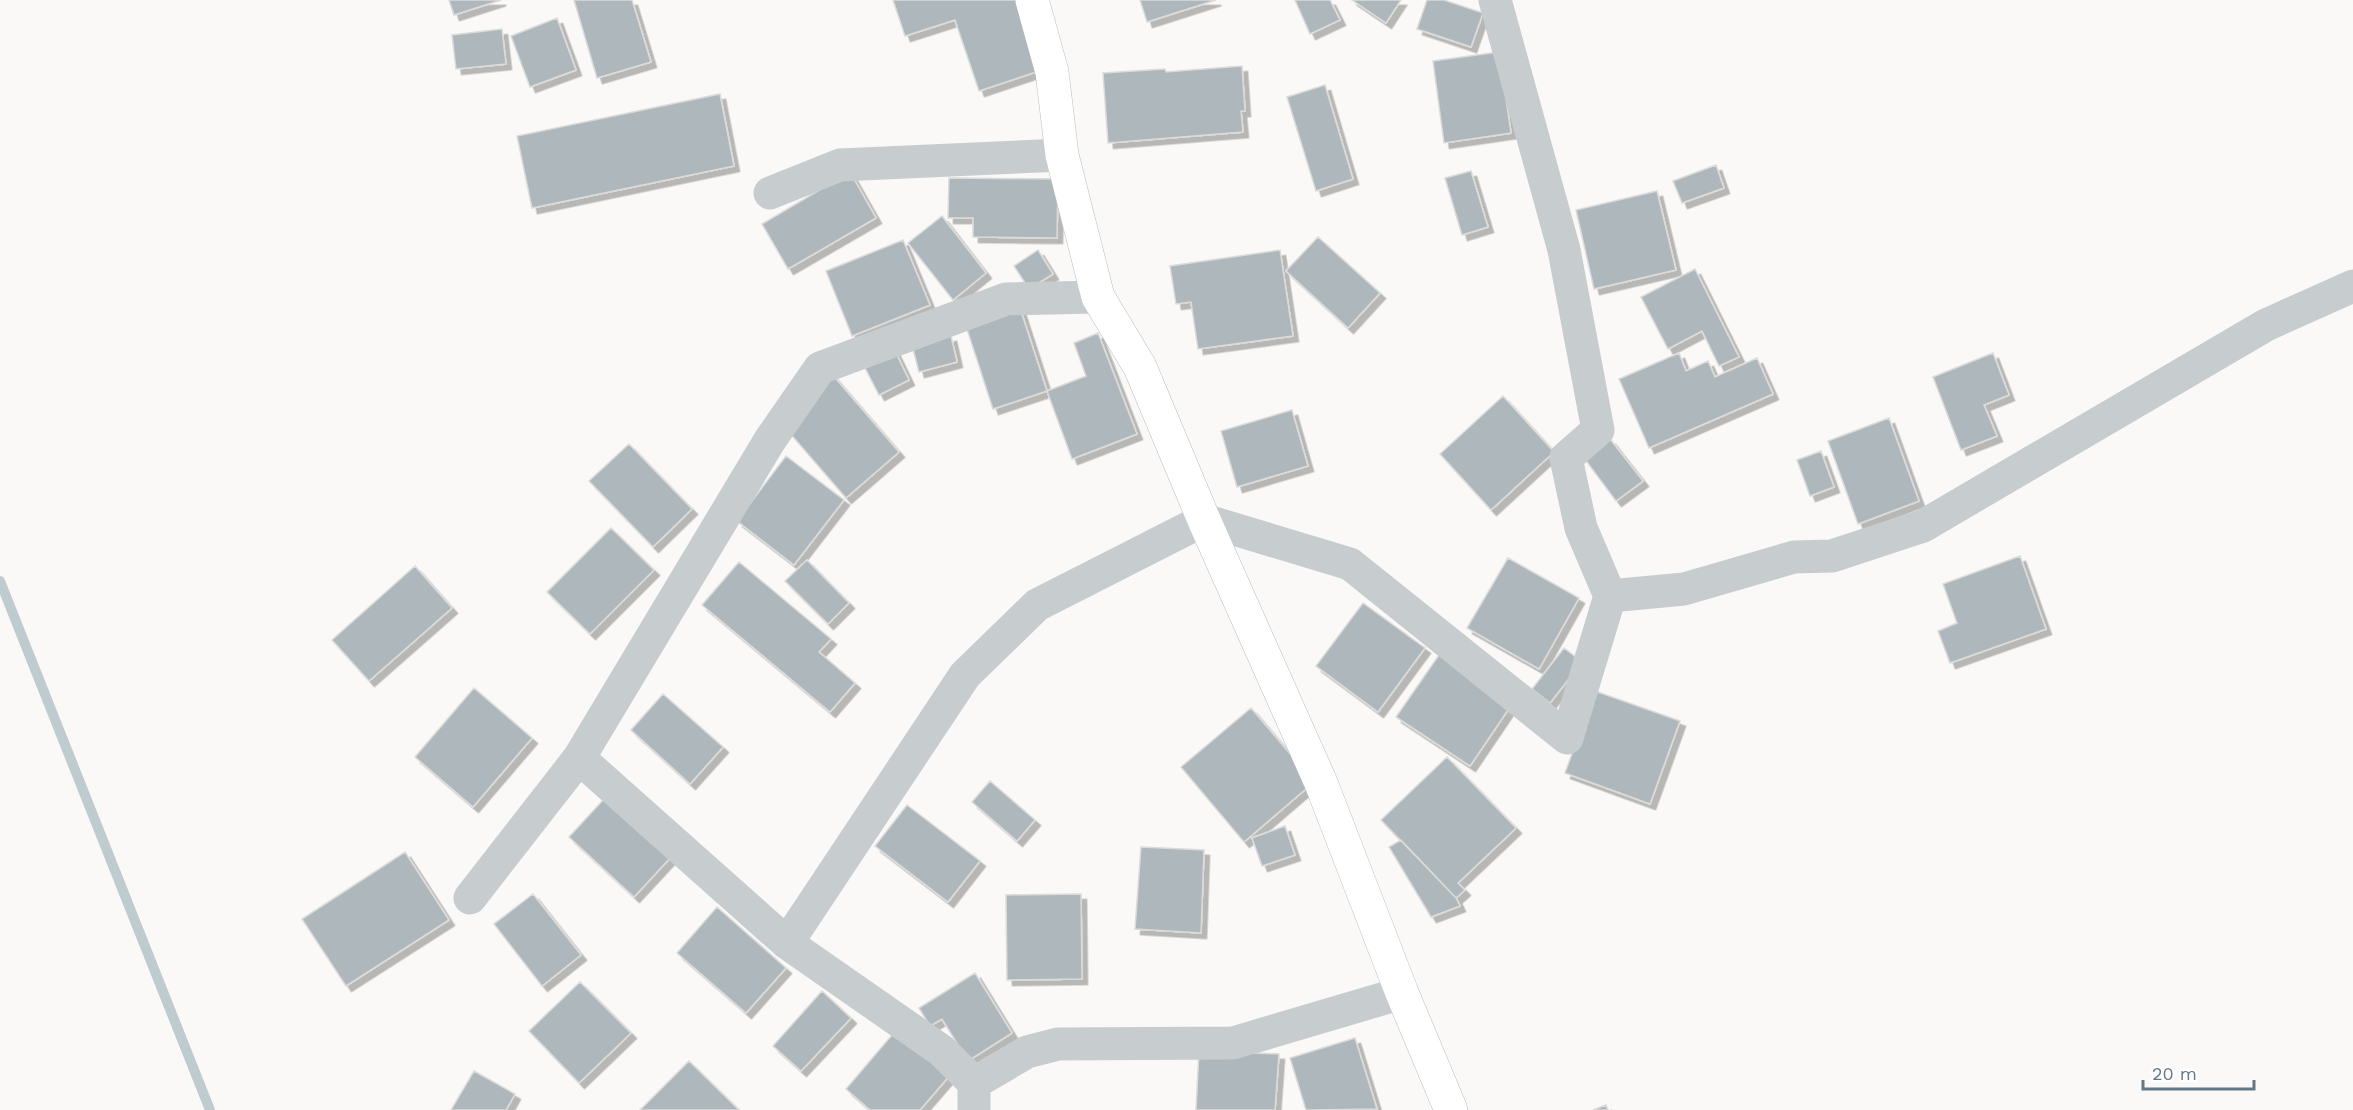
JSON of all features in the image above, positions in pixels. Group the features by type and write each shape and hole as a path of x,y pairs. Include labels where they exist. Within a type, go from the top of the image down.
{"street":[{"path":"1032,0 1052,72 1062,155 1098,297 1140,367 1204,520 1321,783 1402,993 1451,1110"},
{"path":"787,943 965,675 1037,605 1204,520 1350,564 1567,738 1610,596 1581,528 1566,458 1598,430 1564,250 1495,0"},
{"path":"770,193 840,165 1062,155"},
{"path":"1610,596 1683,588 1794,558 1832,556 1923,526 2266,325 2353,286"},
{"path":"470,898 579,759 770,440 820,368 1006,299 1098,297"},
{"path":"579,759 787,943 942,1052 974,1096 1027,1052 1058,1044 1233,1043 1402,993"}],"building":[{"path":"449,0 501,0 454,15"},
{"path":"574,0 632,0 651,62 597,78"},
{"path":"893,0 1018,0 1042,70 979,91 955,20 905,36"},
{"path":"1140,0 1216,0 1147,22"},
{"path":"1295,0 1330,0 1340,20 1310,34"},
{"path":"1352,0 1401,0 1386,23"},
{"path":"1427,0 1444,0 1483,13 1471,47 1417,29"},
{"path":"557,18 576,70 530,87 511,36"},
{"path":"502,29 506,64 456,69 452,35"},
{"path":"1499,52 1511,133 1444,143 1433,61"},
{"path":"1242,66 1245,111 1241,111 1243,132 1108,143 1103,73 1165,69 1166,72"},
{"path":"1325,85 1353,179 1316,191 1287,97"},
{"path":"720,94 734,166 532,208 517,136"},
{"path":"1716,165 1724,188 1682,203 1673,181"},
{"path":"1471,171 1488,227 1462,235 1445,178"},
{"path":"850,172 876,218 788,269 762,224"},
{"path":"949,178 1058,179 1057,238 973,237 973,218 948,218"},
{"path":"1657,191 1676,270 1594,289 1576,210"},
{"path":"942,216 986,273 953,300 908,243"},
{"path":"1318,237 1380,293 1348,328 1286,271"},
{"path":"903,240 930,305 852,336 826,271"},
{"path":"1038,250 1053,274 1029,289 1014,266"},
{"path":"1280,250 1293,336 1198,349 1191,302 1176,304 1170,266"},
{"path":"1695,269 1739,357 1719,366 1702,331 1668,349 1641,297"},
{"path":"1019,305 1047,391 993,409 965,323"},
{"path":"1098,333 1137,434 1072,459 1047,391 1086,376 1074,343"},
{"path":"951,336 957,362 919,372 912,345"},
{"path":"894,349 909,380 879,395 863,364"},
{"path":"1679,353 1686,371 1708,361 1715,377 1757,358 1773,394 1649,448 1619,379"},
{"path":"1993,353 2009,395 1984,405 1997,436 1961,450 1933,377"},
{"path":"830,372 899,452 846,498 788,431"},
{"path":"1503,396 1554,452 1491,510 1440,454"},
{"path":"1292,410 1308,466 1237,487 1221,431"},
{"path":"1889,418 1919,501 1858,524 1828,441"},
{"path":"1610,439 1643,481 1616,501 1584,458"},
{"path":"629,444 692,509 653,547 589,481"},
{"path":"1821,451 1834,487 1810,496 1797,460"},
{"path":"786,456 844,500 794,565 737,521"},
{"path":"611,528 654,570 590,634 547,592"},
{"path":"2020,556 2046,629 1950,663 1938,631 1957,623 1943,584"},
{"path":"1508,558 1579,598 1539,669 1467,628"},
{"path":"807,560 849,603 828,624 785,581"},
{"path":"739,562 831,639 819,652 855,683 830,712 702,605"},
{"path":"415,566 452,608 369,681 332,640"},
{"path":"1363,603 1425,648 1378,712 1316,666"},
{"path":"1564,648 1582,662 1550,703 1532,689"},
{"path":"1439,655 1512,704 1470,766 1396,717"},
{"path":"474,688 532,738 473,807 415,757"},
{"path":"1595,691 1680,721 1650,804 1565,773"},
{"path":"663,694 723,747 690,784 631,730"},
{"path":"1251,708 1314,782 1244,842 1181,767"},
{"path":"1447,757 1516,828 1458,883 1465,890 1456,898 1381,820"},
{"path":"990,781 1035,820 1017,841 972,802"},
{"path":"605,798 671,857 634,897 569,837"},
{"path":"907,805 980,861 948,902 875,846"},
{"path":"1285,826 1295,855 1262,866 1252,838"},
{"path":"1401,840 1456,898 1460,906 1431,917 1389,847"},
{"path":"1141,847 1204,850 1201,933 1135,929"},
{"path":"405,852 449,920 346,986 302,919"},
{"path":"533,894 581,955 542,986 494,924"},
{"path":"1081,894 1082,979 1007,980 1006,895"},
{"path":"717,907 786,968 746,1013 677,953"},
{"path":"975,973 1012,1033 968,1061 942,1019 930,1026 919,1008"},
{"path":"580,982 631,1033 579,1083 529,1031"},
{"path":"822,991 851,1018 801,1071 773,1046"},
{"path":"898,1028 951,1074 920,1110 870,1110 846,1089"},
{"path":"1355,1038 1377,1109 1306,1110 1290,1058"},
{"path":"1199,1051 1279,1054 1275,1110 1196,1110"},
{"path":"689,1061 739,1110 640,1110"},
{"path":"474,1071 515,1094 506,1110 451,1110"},
{"path":"1606,1105 1608,1110 1593,1110"}],"waterway":[{"path":"0,581 210,1110"}]}
